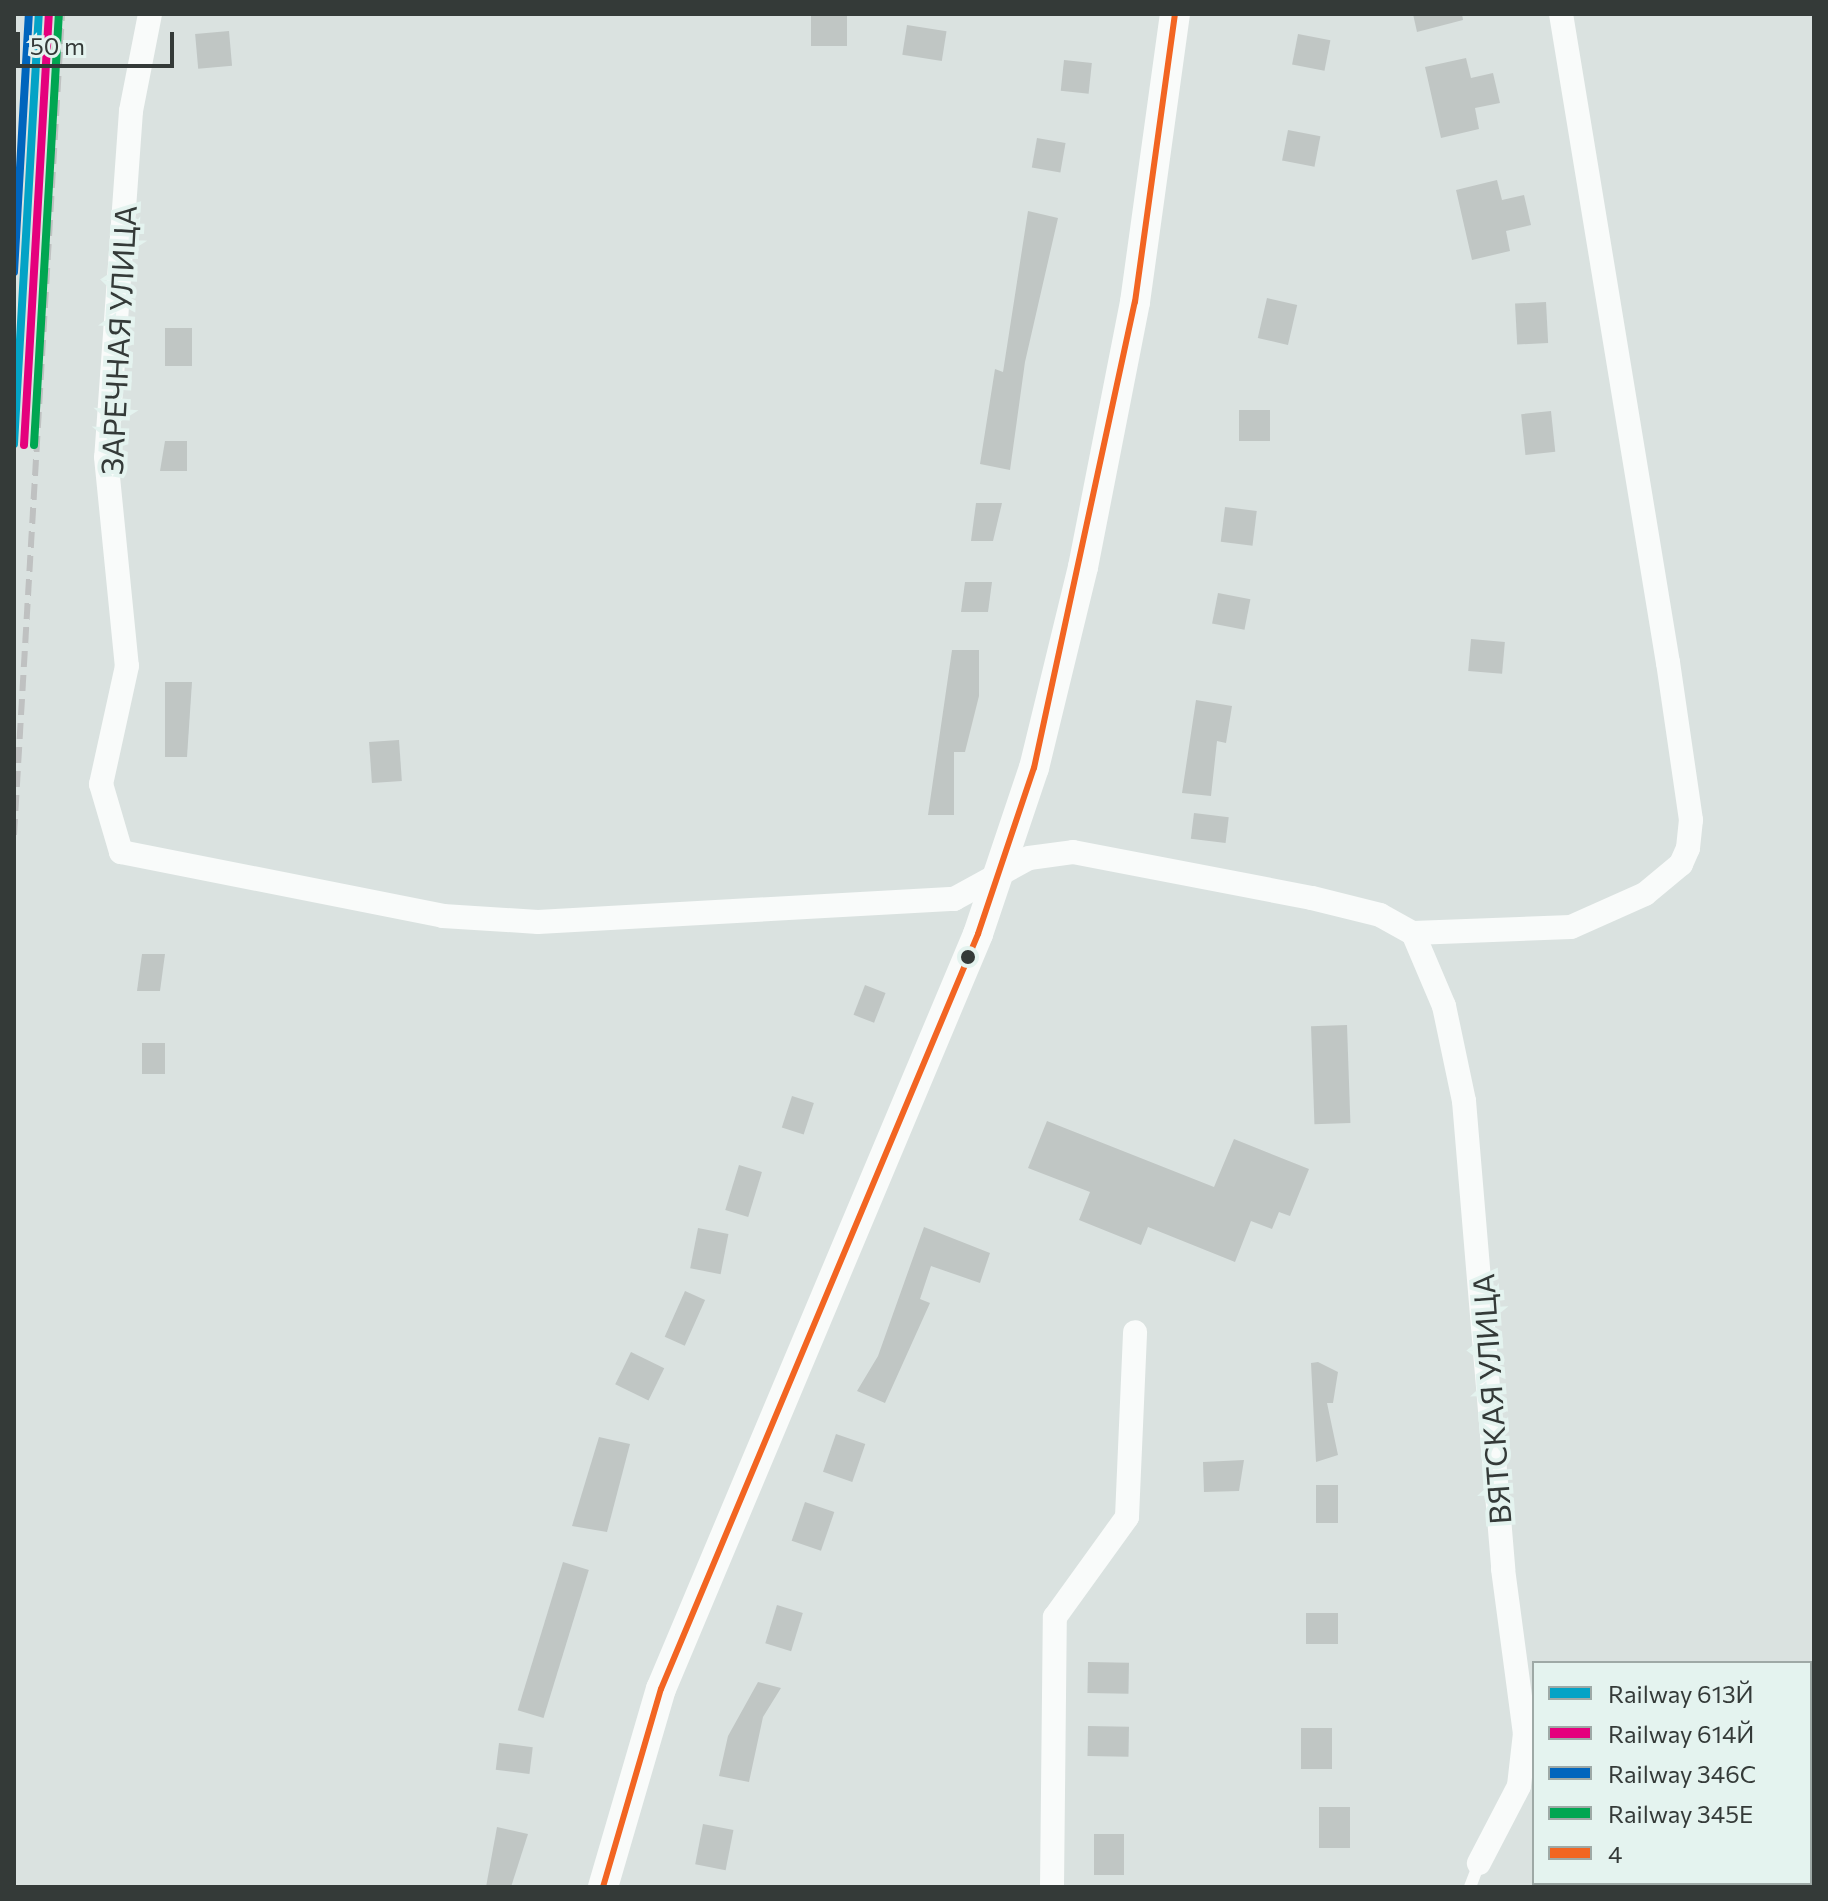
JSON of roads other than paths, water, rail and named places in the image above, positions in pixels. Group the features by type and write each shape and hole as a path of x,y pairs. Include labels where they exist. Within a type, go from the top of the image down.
{"street":[{"name":"ЗАРЕЧНАЯ УЛИЦА","path":"150,14 131,111 106,457 127,666 101,784 121,852 443,916 538,922 954,899 999,871"},
{"path":"603,1887 661,1689 999,871 1034,768 1083,567 1135,302 1175,14"},
{"path":"999,871 1073,852 1312,898 1380,915 1413,933 1571,927 1645,894 1681,864 1688,848 1691,820 1561,14"},
{"name":"ВЯТСКАЯ УЛИЦА","path":"1413,933 1444,1006 1464,1101 1503,1569 1525,1733 1519,1786 1479,1863"},
{"path":"1052,1887 1055,1617 1127,1517 1135,1332"}],"lane":[{"path":"1470,1887 1479,1863"}],"railway":[{"path":"14,835 62,14"}],"rail line":[{"name":"346С","path":"14,272 29,14"},
{"name":"613Й","path":"14,444 39,14"},
{"name":"614Й","path":"24,445 49,15"},
{"name":"345Е","path":"34,445 59,15"}]}
